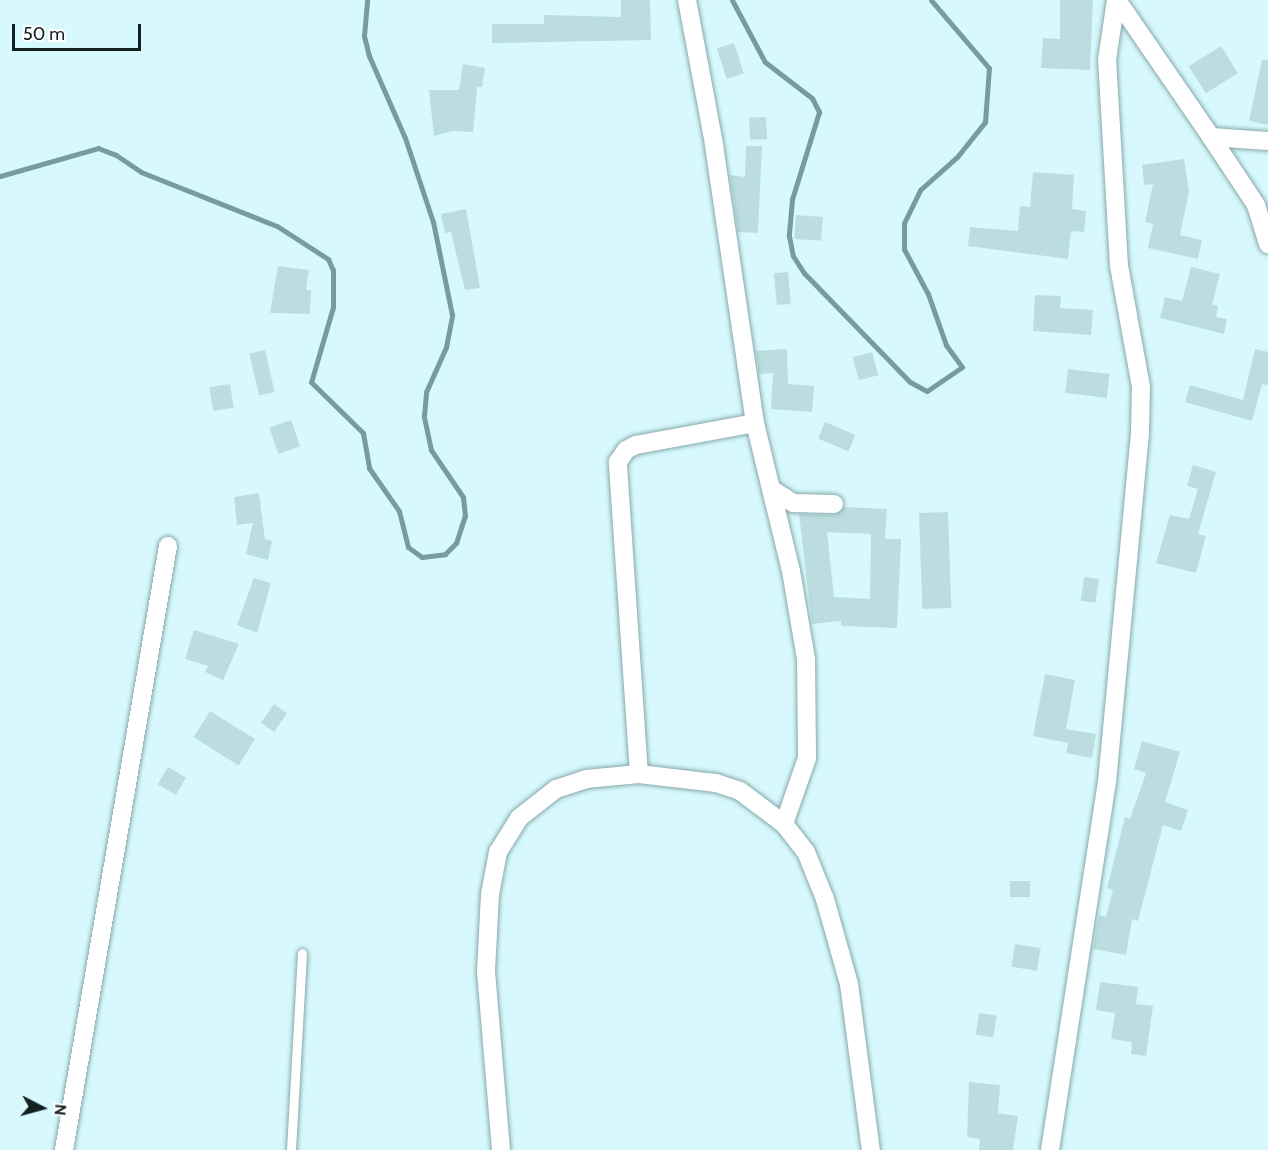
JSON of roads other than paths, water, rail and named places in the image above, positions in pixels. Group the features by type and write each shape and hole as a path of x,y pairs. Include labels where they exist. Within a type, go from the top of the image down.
{"street":[{"path":"687,0 714,144 755,423 791,571 806,659 807,758 784,824"},
{"path":"1116,0 1256,205 1268,244"},
{"path":"1050,1150 1107,782 1140,433 1141,387 1118,255 1107,60 1116,0"},
{"path":"1211,137 1268,141"},
{"path":"639,774 618,462 626,450 636,445 755,423"},
{"path":"771,489 793,503 834,504"},
{"path":"64,1150 168,546"},
{"path":"501,1150 486,971 490,894 498,852 519,818 556,789 586,779 639,774 716,783 761,803 784,824 806,852 825,899 849,984 871,1150"}],"lane":[{"path":"291,1150 302,953"}],"waterway":[{"path":"0,176 98,148 116,155 141,172 277,226 328,259 333,270 333,307 311,382 363,433 369,468 399,511 408,547 422,557 445,554 456,543 465,516 463,497 431,450 424,416 426,392 446,347 452,315 433,222 405,138 369,56 364,36 367,0"},
{"path":"732,0 765,62 812,98 819,112 792,199 789,236 793,256 804,273 910,382 927,391 962,367 946,345 928,294 904,249 904,223 920,190 957,157 985,122 989,68 931,0"}]}
